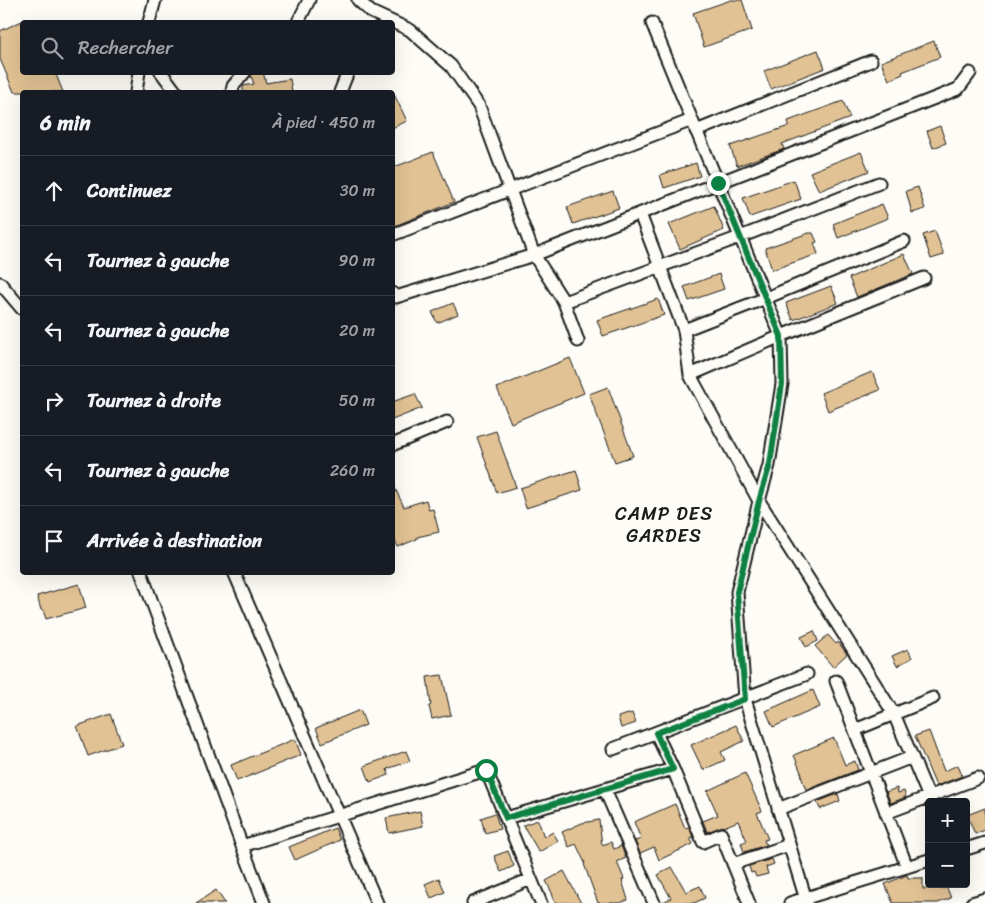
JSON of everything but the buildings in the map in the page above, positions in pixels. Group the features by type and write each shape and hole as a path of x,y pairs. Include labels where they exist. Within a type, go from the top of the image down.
{"street":[{"path":"150,20 155,0"},
{"path":"299,20 309,0"},
{"path":"358,0 369,17"},
{"path":"652,23 781,336 782,384 770,464 737,592 745,699 806,901"},
{"path":"395,25 410,30 451,66 479,106 534,255 564,302 578,341"},
{"path":"395,234 511,190 871,62"},
{"path":"395,296 534,255 640,214 958,89 970,73"},
{"path":"136,90 139,75"},
{"path":"163,75 174,90"},
{"path":"232,90 233,86 242,75"},
{"path":"341,90 347,75"},
{"path":"564,302 879,183"},
{"path":"640,214 684,330 690,376 759,501 894,714 930,798"},
{"path":"684,330 904,241"},
{"path":"690,376 781,336 924,278"},
{"path":"0,282 20,307"},
{"path":"395,444 447,422"},
{"path":"141,575 264,903"},
{"path":"235,575 377,903"},
{"path":"613,749 807,674"},
{"path":"836,681 907,867"},
{"path":"855,730 934,698"},
{"path":"656,733 703,842 721,834 749,903"},
{"path":"778,809 912,757"},
{"path":"506,818 673,769"},
{"path":"242,846 486,770 541,903"},
{"path":"932,798 978,778"},
{"path":"605,790 654,903"},
{"path":"886,813 925,801"},
{"path":"970,848 985,843"},
{"path":"733,864 789,846"},
{"path":"790,903 806,901 925,861"},
{"path":"477,902 531,879"},
{"path":"972,903 985,899"}],"district":[{"name":"CAMP DES GARDES","path":"664,524"}],"route":[{"path":"486,770 506,818 673,769 656,733 745,699 737,592 770,464 782,384 781,336 718,183"}]}
